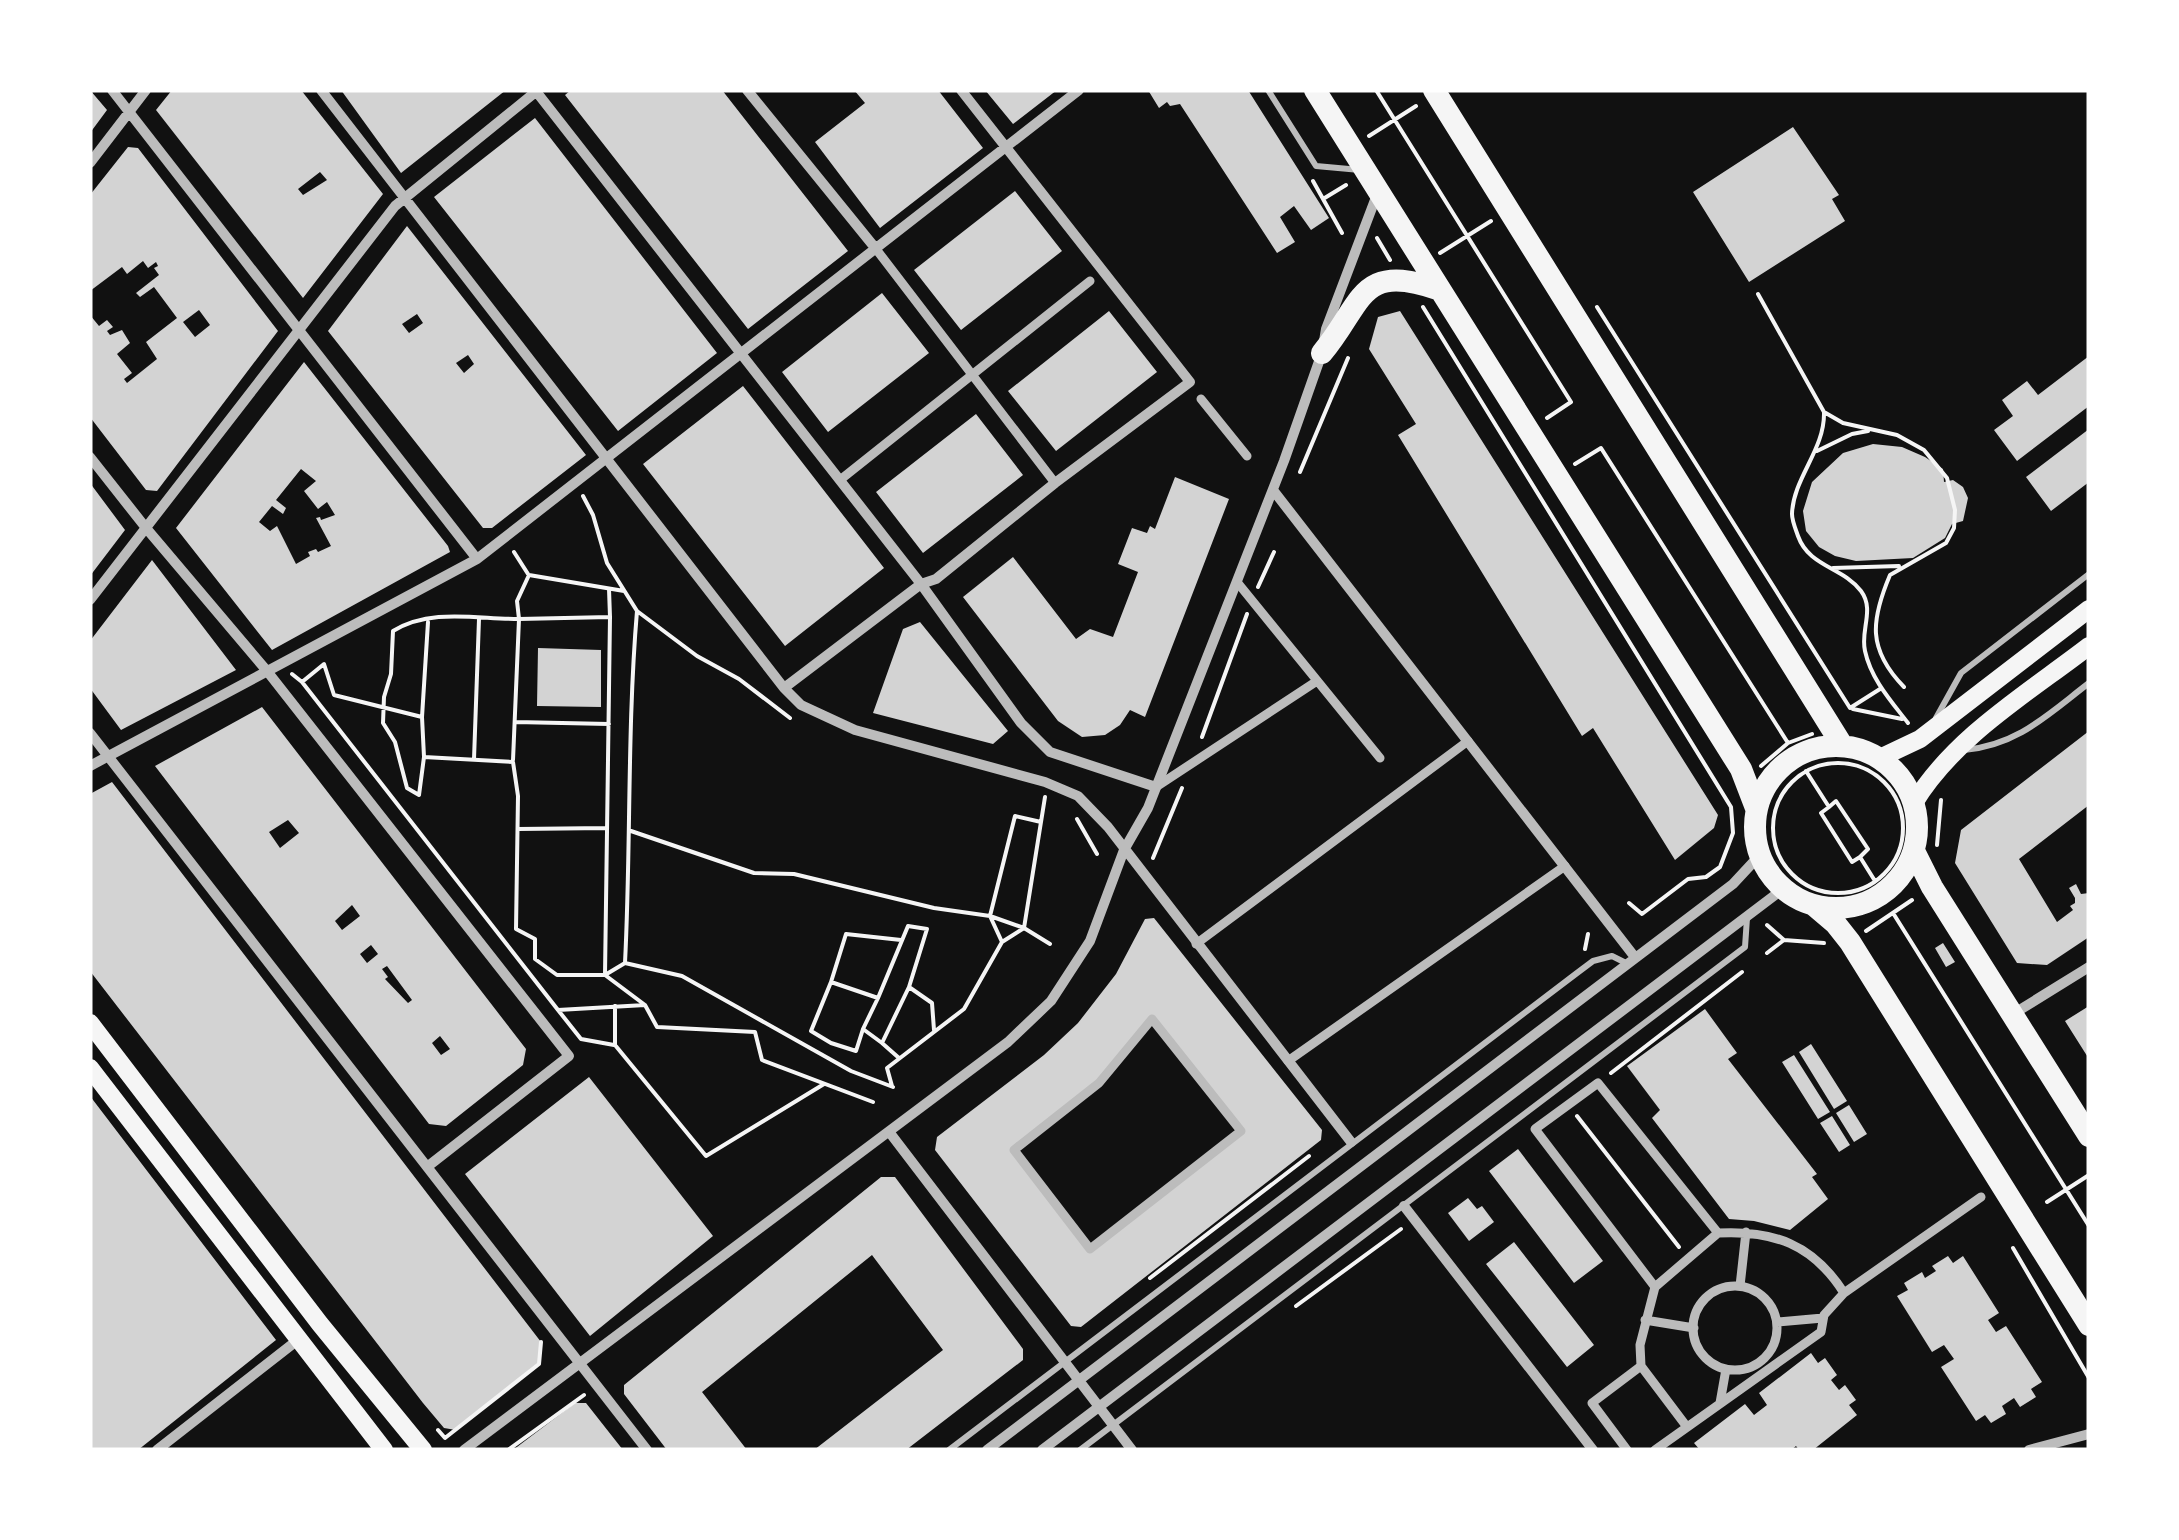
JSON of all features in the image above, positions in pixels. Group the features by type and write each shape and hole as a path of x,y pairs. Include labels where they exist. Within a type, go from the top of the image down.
{"highway":[{"path":"1315,90 1356,177 1378,192 1740,769 1756,808"},
{"path":"1436,95 1842,745"},
{"path":"1322,353 1338,334 1349,310 1374,284 1403,280 1440,290"},
{"path":"2089,1136 1932,887 1917,835 1914,804 1906,786 1880,758 1842,745 1818,747 1796,755 1778,768 1764,787 1756,808 1755,840 1769,874 1783,890 1814,906 1835,923 1850,942 2089,1325"},
{"path":"1814,906 1832,909 1868,902 1925,855"}],"main road":[{"path":"1880,758 1900,751 1921,728 2089,608"},
{"path":"1914,804 1932,774 2089,646"},
{"path":"90,1024 320,1324 423,1450"},
{"path":"90,1068 384,1450"}],"street":[{"path":"112,90 478,559"},
{"path":"90,163 146,90"},
{"path":"321,90 784,688 801,704 855,730 1044,782 1078,796 1351,1142"},
{"path":"90,600 404,198 536,90 921,584 1021,723 1050,752 1156,786 1318,681"},
{"path":"747,90 876,248 1055,483"},
{"path":"784,688 921,584 936,579 1190,382 960,90"},
{"path":"90,766 478,559 1080,90"},
{"path":"464,1450 731,1246 890,1133 1008,1042 1051,1000 1090,940 1124,850 1156,786 1272,490 1322,353 1326,329 1378,192"},
{"path":"840,480 1090,281"},
{"path":"1201,400 1247,456"},
{"path":"90,457 146,528 272,668 569,1056 427,1167"},
{"path":"1272,490 1565,866 1630,960"},
{"path":"1237,582 1380,758"},
{"path":"90,733 646,1450"},
{"path":"1196,944 1468,741"},
{"path":"986,1450 1733,884 1759,856"},
{"path":"1288,1061 1565,866"},
{"path":"1042,1450 1783,890"},
{"path":"2013,1014 2089,967"},
{"path":"1152,1018 1241,1131 1090,1248 1014,1150 1098,1083 1152,1018"},
{"path":"1654,1287 1535,1129 1598,1083 1718,1233"},
{"path":"890,1133 1132,1450"},
{"path":"1655,1450 1821,1332 1824,1318 1844,1293 1981,1197"},
{"path":"1404,1206 1593,1450"},
{"path":"1740,1286 1746,1232"},
{"path":"1687,1427 1641,1366 1640,1344 1654,1287 1718,1233 1746,1232 1764,1233 1803,1249 1832,1275 1844,1293"},
{"path":"1740,1286 1759,1292 1769,1302 1777,1322 1776,1342 1769,1354 1745,1369 1726,1369 1706,1359 1698,1348 1694,1328 1698,1307 1707,1296 1719,1288 1740,1286"},
{"path":"1777,1322 1824,1318"},
{"path":"1645,1320 1694,1328"},
{"path":"157,1450 299,1340"},
{"path":"1627,1450 1592,1403 1641,1366"},
{"path":"1720,1403 1726,1369"},
{"path":"2029,1450 2089,1434"}],"lane":[{"path":"1268,90 1316,166 1356,177"},
{"path":"1921,728 1960,673 2089,574"},
{"path":"1958,751 1993,747 2018,737 2089,683"},
{"path":"1080,1450 1745,947 1747,914"},
{"path":"950,1450 1593,961 1612,956 1630,960"}],"path":[{"path":"1376,90 1571,402 1539,423"},
{"path":"1366,139 1436,95"},
{"path":"1310,175 1342,233"},
{"path":"1323,199 1356,177"},
{"path":"1435,255 1499,216"},
{"path":"1372,229 1396,268"},
{"path":"1414,293 1731,807 1734,833 1720,867 1706,877 1688,879 1642,914 1629,903"},
{"path":"1758,294 1824,412 1825,431 1797,493 1792,516 1802,548 1860,590 1868,606 1864,650 1880,689 1905,720 1921,728"},
{"path":"1591,296 1850,708"},
{"path":"1300,472 1354,344"},
{"path":"1824,412 1843,424 1897,435 1924,450 1948,478 1954,496 1954,528 1946,543 1928,556 1903,565 1861,570 1827,568"},
{"path":"1817,451 1869,430"},
{"path":"1577,463 1601,448 1788,744"},
{"path":"514,552 529,575 624,590"},
{"path":"1152,862 1274,552"},
{"path":"1903,565 1890,574 1875,620 1876,642 1884,662 1904,687"},
{"path":"529,575 516,602 516,929 534,939 535,959 557,975 604,975 625,964 682,976 850,1071 892,1086 887,1068 964,1008 1002,942 1024,928 1045,797"},
{"path":"604,975 609,588"},
{"path":"1868,606 1878,606"},
{"path":"625,964 630,691 637,611"},
{"path":"428,621 422,717 424,757 419,795 407,788 395,742 383,723 393,631 408,622 428,621 442,614 479,619 610,618"},
{"path":"474,760 479,619"},
{"path":"302,682 324,664 334,695 422,717"},
{"path":"272,668 302,682 582,1039 615,1045"},
{"path":"1850,708 1880,689"},
{"path":"1838,706 1905,720 1921,728"},
{"path":"515,722 608,724"},
{"path":"1752,760 1758,768 1788,744 1818,733"},
{"path":"424,757 513,762"},
{"path":"1827,763 1866,768 1895,794 1904,832 1900,852 1876,882 1858,891 1820,892 1788,870 1773,834 1774,815 1780,797 1806,771 1827,763"},
{"path":"1806,771 1829,807"},
{"path":"1925,855 1943,790"},
{"path":"1836,801 1868,849 1852,862 1821,813 1829,807 1836,801"},
{"path":"1074,813 1097,854"},
{"path":"1002,942 990,916 1015,816 1041,822"},
{"path":"518,829 607,828"},
{"path":"630,830 754,873 794,874 934,908 990,916 1024,928 1050,944"},
{"path":"1860,856 1876,882"},
{"path":"1860,935 1925,892"},
{"path":"1894,913 2089,1226"},
{"path":"1767,925 1784,940 1822,942 1837,950"},
{"path":"882,1043 909,986 928,930 908,926 856,1052 831,1043 812,1030 846,934 902,940"},
{"path":"1768,953 1784,940"},
{"path":"1598,1083 1742,972"},
{"path":"604,975 644,1005 657,1028 755,1032 762,1060 873,1102"},
{"path":"831,982 878,998"},
{"path":"909,986 932,1003 934,1032"},
{"path":"558,1010 644,1005"},
{"path":"614,1006 615,1045 706,1156 824,1084"},
{"path":"863,1029 899,1058"},
{"path":"1568,1105 1688,1258"},
{"path":"1142,1284 1315,1152"},
{"path":"2047,1202 2089,1175"},
{"path":"2012,1246 2089,1378"},
{"path":"438,1430 445,1438 539,1364 541,1342"},
{"path":"508,1450 583,1394"}],"building":[{"path":"90,90 107,110 90,133"},
{"path":"172,90 301,90 383,194 303,298 156,110","holes":["320,172 327,180 303,195 298,189"]},
{"path":"341,90 506,90 401,173"},
{"path":"571,90 722,90 848,251 748,329 565,95"},
{"path":"854,90 938,90 983,148 880,228 815,142 865,103"},
{"path":"985,90 1057,90 1013,124"},
{"path":"1148,90 1248,90 1329,218 1311,230 1294,206 1280,217 1295,242 1277,253 1180,104 1170,106 1167,102 1159,108"},
{"path":"535,118 717,353 618,431 434,197"},
{"path":"1793,127 1839,195 1832,199 1845,221 1749,282 1693,192"},
{"path":"128,147 138,148 278,331 157,491 146,490 90,417 90,315 99,326 107,320 113,327 107,331 110,335 122,330 130,343 117,354 132,373 124,379 127,383 157,359 146,342 177,318 154,287 140,297 136,293 159,275 154,268 158,266 156,262 148,268 143,261 127,274 122,267 90,291 90,195","holes":["199,310 210,325 195,337 183,322"]},
{"path":"1015,191 1062,251 961,330 914,270"},
{"path":"407,226 586,455 492,528 483,528 328,331","holes":["417,314 423,323 409,333 402,324","468,355 474,364 464,373 456,363"]},
{"path":"882,293 929,353 828,432 782,372"},
{"path":"1109,311 1157,372 1056,451 1008,391"},
{"path":"1400,311 1718,815 1714,828 1675,860 1593,728 1582,736 1398,435 1416,424 1369,349 1378,317"},
{"path":"2089,356 2089,406 2017,461 1994,430 2013,416 2002,400 2027,381 2038,395"},
{"path":"304,362 450,552 272,650 176,528","holes":["301,469 316,481 304,491 318,509 327,502 335,515 316,518 331,546 308,552 310,556 296,564 277,526 270,531 259,522 272,506 283,514 286,508 276,500"]},
{"path":"743,386 884,568 785,646 643,464"},
{"path":"976,414 1023,475 923,553 876,492"},
{"path":"2089,429 2089,482 2051,511 2026,477"},
{"path":"1873,444 1902,447 1925,457 1943,469 1944,482 1953,480 1963,487 1968,498 1963,521 1952,524 1945,538 1913,558 1856,561 1835,556 1819,547 1806,531 1803,511 1812,482 1843,453"},
{"path":"1175,477 1229,499 1145,717 1130,710 1120,725 1105,735 1082,737 1058,721 963,597 1013,557 1076,639 1090,629 1113,637 1138,572 1118,564 1132,528 1147,533 1150,526 1155,529"},
{"path":"90,483 125,530 90,576"},
{"path":"152,560 236,670 121,730 90,688 90,641"},
{"path":"920,622 1008,731 993,744 873,713 903,629"},
{"path":"538,648 601,650 601,707 537,706"},
{"path":"262,707 526,1049 523,1065 446,1126 429,1124 155,766","holes":["288,820 299,833 280,848 269,832","352,905 360,916 342,930 335,921","371,945 378,954 367,963 360,954","387,966 412,1000 408,1003 385,979 388,977 382,969","440,1036 450,1049 441,1055 432,1043"]},
{"path":"2089,731 2089,805 2019,859 2057,922 2073,910 2070,906 2075,898 2069,888 2076,884 2081,894 2089,893 2089,937 2047,965 2017,963 1955,863 1961,830"},
{"path":"112,782 541,1342 539,1364 456,1430 444,1428 423,1403 90,971 90,794"},
{"path":"1154,918 1322,1130 1321,1140 1081,1327 1071,1326 935,1150 937,1137 1044,1055 1078,1023 1116,974 1145,919","holes":["1152,1019 1241,1131 1090,1249 1014,1150 1109,1071"]},
{"path":"1943,943 1955,962 1946,967 1935,948"},
{"path":"2089,1006 2089,1059 2065,1021"},
{"path":"1705,1009 1737,1053 1728,1059 1817,1174 1812,1177 1828,1199 1790,1230 1729,1219 1652,1118 1660,1110 1627,1066"},
{"path":"1811,1044 1847,1101 1834,1109 1799,1052"},
{"path":"1794,1055 1830,1112 1818,1119 1782,1062"},
{"path":"589,1077 713,1236 590,1336 465,1174"},
{"path":"90,1096 276,1340 138,1450 90,1450"},
{"path":"1849,1105 1867,1134 1854,1142 1836,1113"},
{"path":"1832,1116 1850,1145 1839,1152 1820,1123"},
{"path":"1518,1149 1603,1261 1574,1283 1489,1171"},
{"path":"881,1177 895,1177 1023,1349 1023,1360 906,1450 814,1450 943,1350 872,1255 702,1392 747,1450 667,1450 624,1394 624,1385"},
{"path":"1468,1198 1477,1209 1482,1206 1494,1222 1469,1241 1448,1213"},
{"path":"1514,1242 1594,1345 1567,1367 1486,1264"},
{"path":"1948,1256 1953,1263 1963,1256 1999,1313 1988,1320 1996,1332 2006,1326 2042,1382 2031,1389 2036,1397 2020,1407 2014,1398 2002,1406 2006,1414 1991,1423 1985,1415 1976,1421 1941,1367 1954,1359 1944,1345 1932,1352 1897,1296 1908,1290 1904,1283 1922,1272 1925,1278 1936,1271 1932,1266"},
{"path":"1811,1353 1818,1363 1825,1358 1837,1375 1831,1380 1839,1390 1845,1385 1856,1400 1849,1405 1857,1415 1813,1450 1799,1450 1796,1446 1791,1450 1700,1450 1694,1443 1745,1404 1754,1415 1767,1405 1759,1393"},
{"path":"575,1403 586,1403 623,1450 513,1450"}]}
